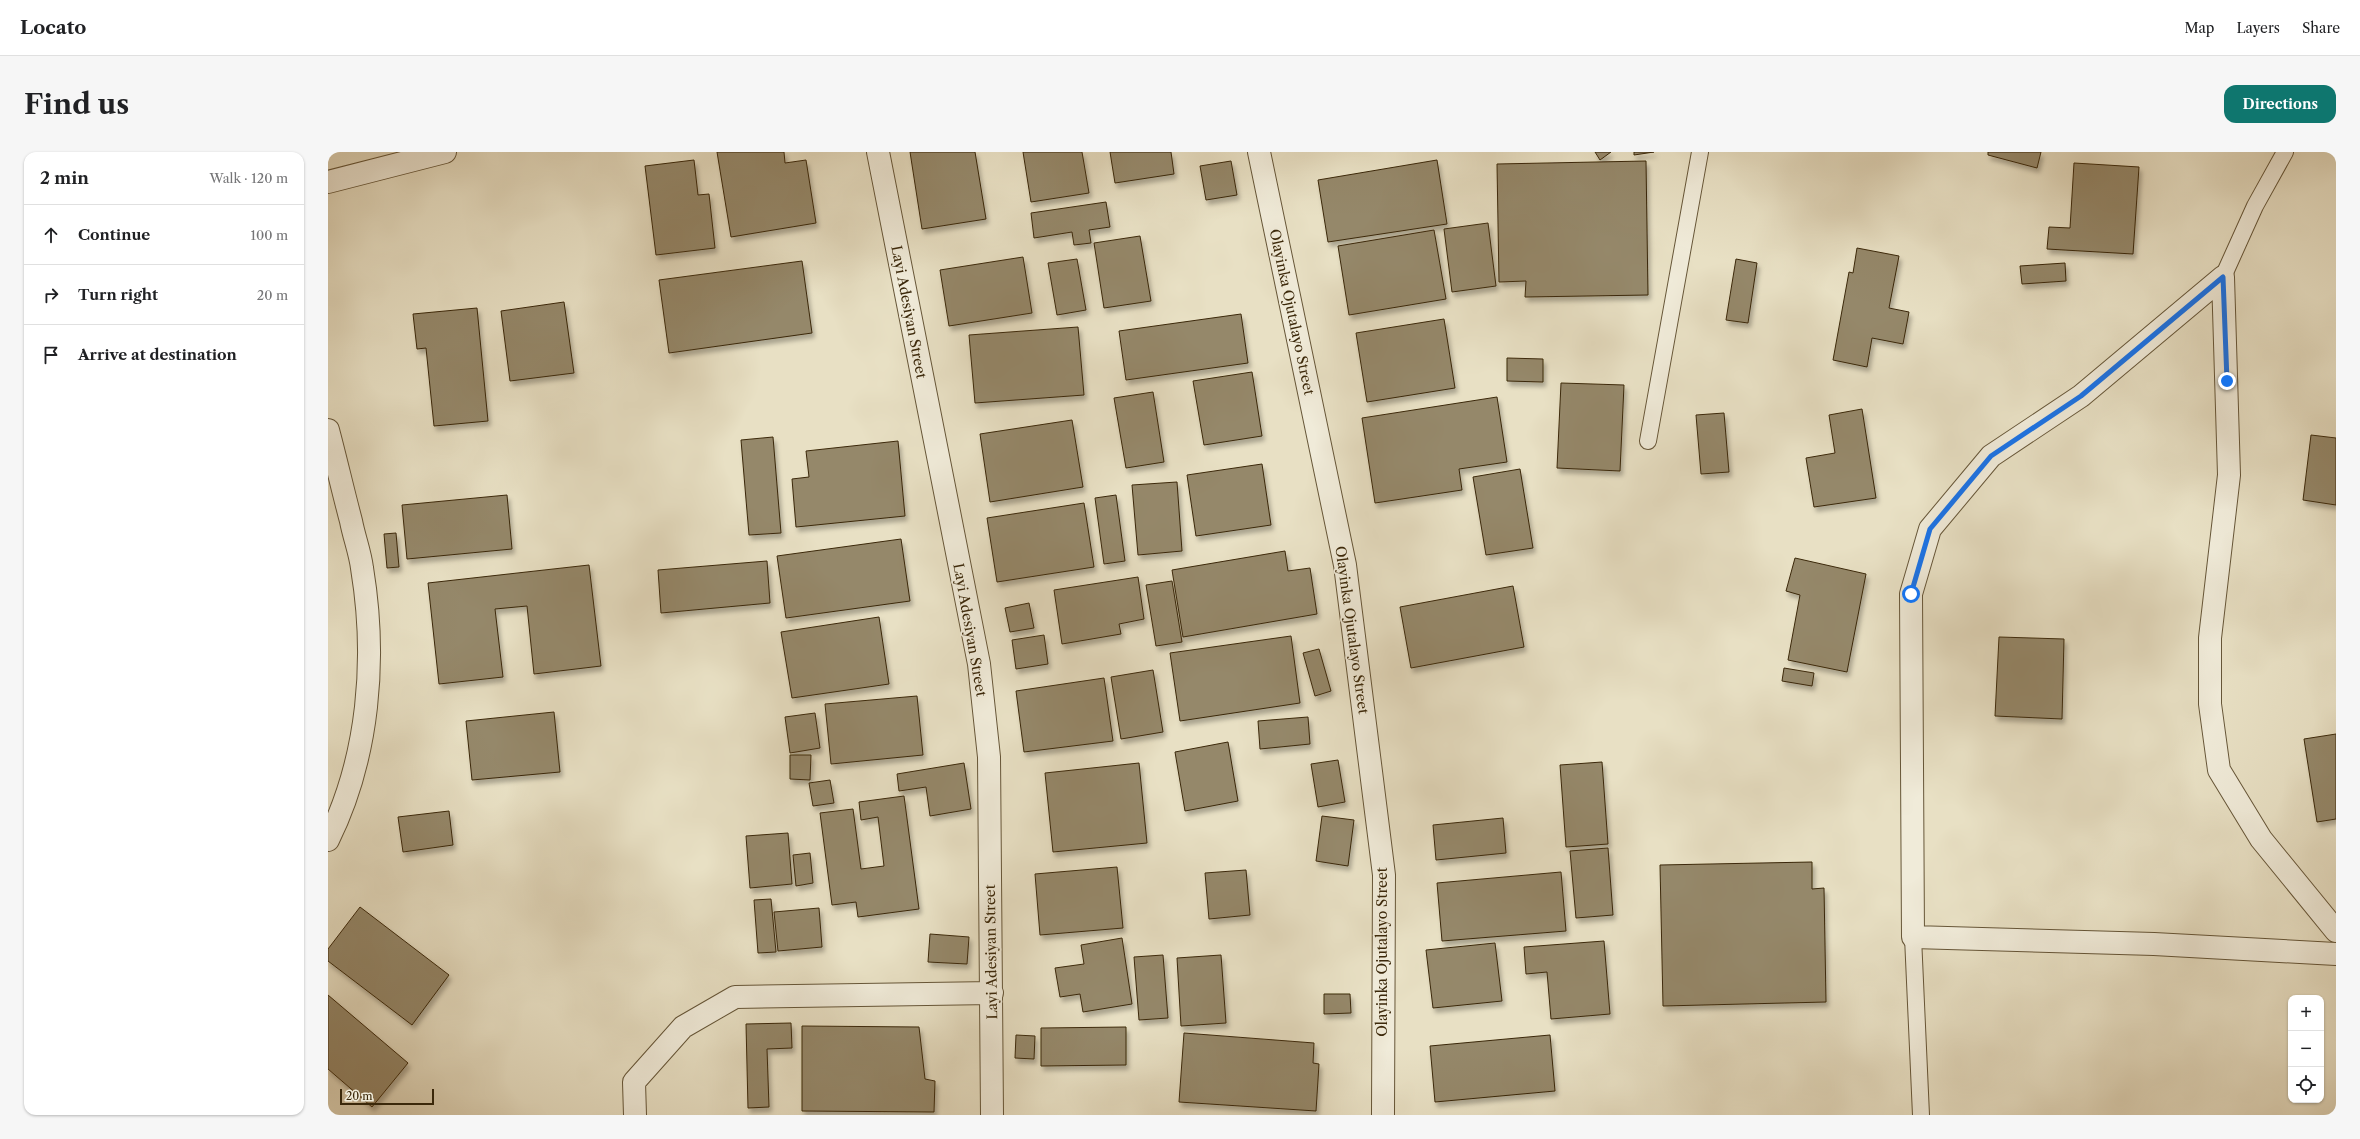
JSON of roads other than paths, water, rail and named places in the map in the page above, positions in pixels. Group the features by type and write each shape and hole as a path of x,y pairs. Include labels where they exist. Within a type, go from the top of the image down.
{"street":[{"path":"328,182 445,152"},
{"name":"Layi Adesiyan Street","path":"878,152 979,664 989,757 992,1115"},
{"name":"Olayinka Ojutalayo Street","path":"1259,152 1345,565 1384,875 1383,1115"},
{"path":"2223,277 2229,475 2210,638 2210,704 2219,770 2261,840 2336,932"},
{"path":"2223,277 2081,396 1991,456 1930,529 1911,594 1912,937 2154,944 2336,954"},
{"path":"328,430 362,568 369,635 366,710 358,759 343,810 328,840"},
{"path":"635,1115 634,1082 683,1028 735,998 992,993"}],"lane":[{"path":"1648,441 1700,152"},
{"path":"2223,277 2255,206 2285,152"},
{"path":"1912,937 1921,1115"}]}
